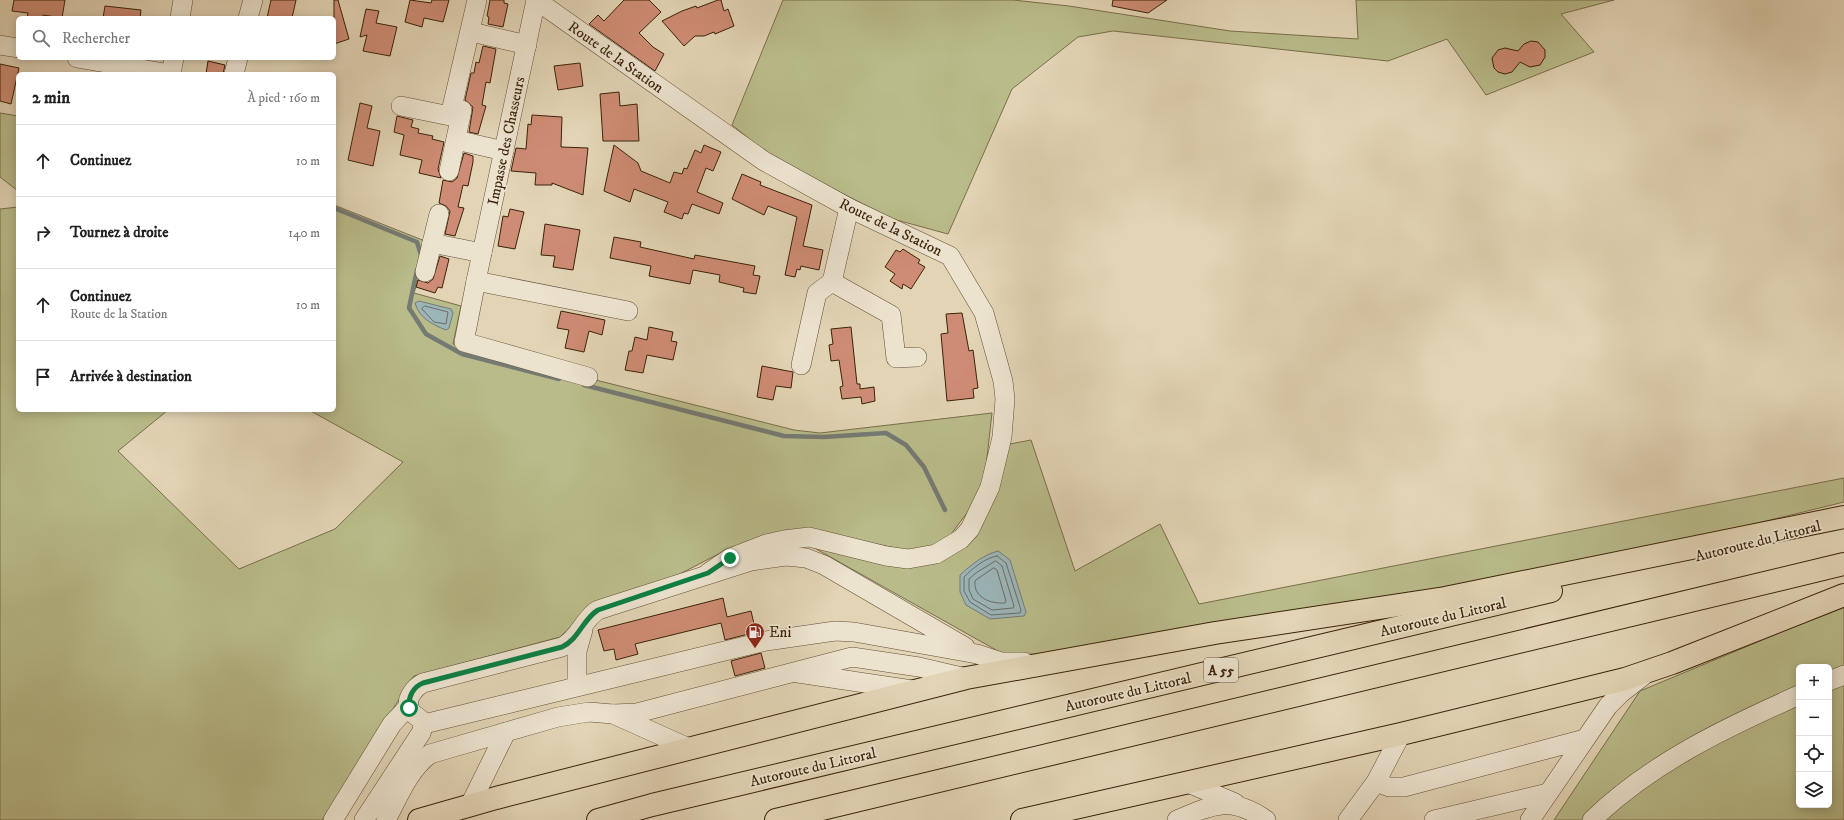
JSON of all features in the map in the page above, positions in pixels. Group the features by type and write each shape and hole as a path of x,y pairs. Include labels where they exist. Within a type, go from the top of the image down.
{"highway":[{"path":"419,820 470,805 966,678 1054,661 1445,598 1844,517"},
{"name":"Autoroute du Littoral","path":"598,820 1844,520"},
{"path":"776,820 1844,564"},
{"path":"1022,820 1402,734 1648,672 1844,595"}],"street":[{"path":"180,16 183,0"},
{"path":"249,16 253,0"},
{"name":"Impasse des Chasseurs","path":"536,0 464,342 588,378"},
{"name":"Route de la Station","path":"536,0 764,161 850,208 950,256 984,313 1003,381 1005,399 1002,436 990,487 970,529 961,539 936,554 908,559 886,556 809,537 766,544 730,558 708,573"},
{"path":"473,64 480,34 482,4"},
{"path":"401,106 450,116 482,4"},
{"path":"480,34 527,45"},
{"path":"0,45 16,48"},
{"path":"89,60 159,72"},
{"path":"171,72 174,60"},
{"path":"234,72 238,60"},
{"path":"449,171 462,110"},
{"path":"456,140 504,151"},
{"path":"801,365 817,293 832,282 850,208"},
{"path":"425,272 439,214"},
{"path":"432,243 482,253"},
{"path":"476,281 628,311"},
{"path":"832,282 891,316 896,358 917,357"},
{"path":"424,724 410,711 409,706 412,693 415,688 423,683 562,647 573,641 591,615 602,608 708,573 751,561 786,556 806,558 824,564 976,654"},
{"path":"577,686 577,651 584,624"},
{"path":"424,724 766,641 834,631 846,631 976,654 1010,663 1054,661"},
{"path":"386,820 413,772 424,758 440,750 572,714 589,712 613,714 638,713 852,657 919,667 966,678"},
{"path":"791,672 916,691"},
{"path":"1530,820 1585,739 1613,701 1648,672"},
{"path":"1832,680 1844,675"},
{"path":"1592,820 1616,797 1666,762 1740,721 1796,696"},
{"path":"333,820 392,724 409,706"},
{"path":"613,714 691,748"},
{"path":"364,820 421,733 424,724"},
{"path":"470,805 506,732"},
{"path":"1348,820 1376,782 1402,734"},
{"path":"1376,782 1389,788 1404,786 1585,739"},
{"path":"1186,782 1251,810 1266,820"},
{"path":"1434,820 1548,793"},
{"path":"1177,820 1213,806 1241,806"}],"green space":[{"path":"783,0 1013,0 1069,6 1230,31 1358,39 1356,0 1614,0 1561,14 1594,52 1486,95 1447,39 1388,61 1113,31 1078,37 1012,89 948,234 893,219 776,160 732,125"},
{"path":"0,113 16,116 16,189 0,177"},
{"path":"336,206 430,243 414,293 461,306 453,344 794,430 820,433 992,413 985,475 970,509 945,542 915,552 802,529 732,547 674,577 595,604 560,637 414,676 322,820 0,820 0,209 16,207 16,412 166,412 118,451 239,569 335,529 403,462 313,412 336,412"},
{"path":"1031,440 1075,571 1160,524 1199,604 1844,478 1844,502 1692,538 1538,570 1351,603 1038,654 1005,655 809,545 871,558 954,551 1010,444"},
{"path":"1844,606 1844,820 1554,820 1640,691"}],"water":[{"path":"419,301 451,309 453,313 449,328 446,330 441,328 423,317 415,303"},
{"path":"998,551 1010,560 1026,612 1024,616 990,619 966,605 960,592 960,575 982,558"}],"building":[{"path":"14,0 65,0 62,16 27,16 28,13 12,11"},
{"path":"271,0 296,0 292,16 267,16"},
{"path":"334,0 338,0 349,39 336,43 336,16 334,16"},
{"path":"410,0 431,3 432,0 449,0 443,22 424,18 422,27 405,22"},
{"path":"490,0 504,0 504,3 508,4 503,27 488,24 489,17 487,16"},
{"path":"624,0 649,0 661,12 639,33 653,47 664,54 655,71 589,24 598,15 604,21"},
{"path":"721,0 724,11 728,9 734,26 715,34 714,32 704,36 695,36 684,46 662,21 682,11 696,6 697,8"},
{"path":"1113,0 1167,0 1148,13 1112,6"},
{"path":"105,6 141,10 140,16 103,16"},
{"path":"366,9 379,11 376,23 397,27 390,56 363,51 367,35 360,37"},
{"path":"1531,41 1538,42 1545,50 1545,57 1540,65 1530,67 1520,62 1512,72 1505,74 1498,72 1494,68 1492,58 1498,50 1505,48 1518,51 1524,44"},
{"path":"483,46 496,49 490,83 486,82 482,105 486,106 478,134 469,132 473,107 465,100 471,73 474,73 476,62 479,63"},
{"path":"208,61 225,65 223,72 206,72"},
{"path":"580,63 583,86 558,90 554,66"},
{"path":"0,64 19,68 18,72 16,72 16,82 11,104 0,101"},
{"path":"619,92 620,106 637,104 639,141 603,141 600,94"},
{"path":"360,103 372,106 367,128 380,131 373,166 348,160"},
{"path":"532,115 562,117 561,147 588,148 583,195 552,183 552,185 535,185 536,173 511,171 516,148 526,149 528,124 531,125"},
{"path":"397,116 413,120 411,127 419,129 418,133 433,136 432,139 444,142 438,169 441,178 419,173 422,160 400,155 404,135 394,132"},
{"path":"614,145 638,163 641,171 670,183 674,172 682,174 684,168 687,169 695,150 701,153 704,145 721,152 713,171 706,168 697,192 723,203 719,214 692,204 688,214 684,213 682,219 664,212 668,202 634,189 630,202 604,191"},
{"path":"464,153 473,156 473,162 468,186 463,185 458,207 464,208 455,236 445,234 450,211 446,206 439,203 443,180 452,182 457,178"},
{"path":"742,174 761,182 760,185 812,205 803,246 823,250 819,270 801,266 800,270 797,269 795,277 785,275 797,217 768,206 764,215 732,199"},
{"path":"510,209 524,212 515,249 498,246 503,216 508,217"},
{"path":"545,224 580,230 573,270 553,267 555,256 541,255"},
{"path":"614,237 641,242 640,247 694,259 695,255 755,266 753,275 760,276 756,294 743,292 744,288 719,282 720,275 693,270 690,284 649,276 651,266 610,258"},
{"path":"903,249 920,260 918,263 925,267 911,289 903,284 902,289 890,281 895,274 885,267 896,250 900,252"},
{"path":"440,256 449,259 442,288 438,287 435,293 416,287 418,280 428,283 433,279"},
{"path":"561,311 605,320 602,335 589,331 584,352 565,348 569,330 557,328"},
{"path":"962,313 969,351 973,350 978,388 973,389 974,398 947,401 941,334 948,333 946,314"},
{"path":"649,327 673,332 671,341 677,342 673,360 647,355 643,373 625,370 629,351 632,351 635,337 647,340"},
{"path":"851,327 857,384 860,384 860,389 874,387 875,401 862,404 861,397 842,399 840,387 843,386 839,360 831,361 829,345 833,344 831,329"},
{"path":"762,366 793,372 791,388 776,386 773,400 757,397"},
{"path":"723,598 727,617 751,611 756,632 725,640 721,623 635,644 638,654 616,660 614,649 604,651 598,630"},
{"path":"761,653 765,668 735,676 731,661"}],"waterway":[{"path":"336,209 417,242 421,255"},
{"path":"417,270 409,308 426,334 462,354 559,379"},
{"path":"584,385 784,436 824,437 886,433 906,445 924,467 945,510"}],"place":[{"name":"Eni","path":"755,649"}],"route":[{"path":"409,708 410,697 415,688 420,684 562,647 573,641 591,615 598,610 708,573 730,558"}]}
